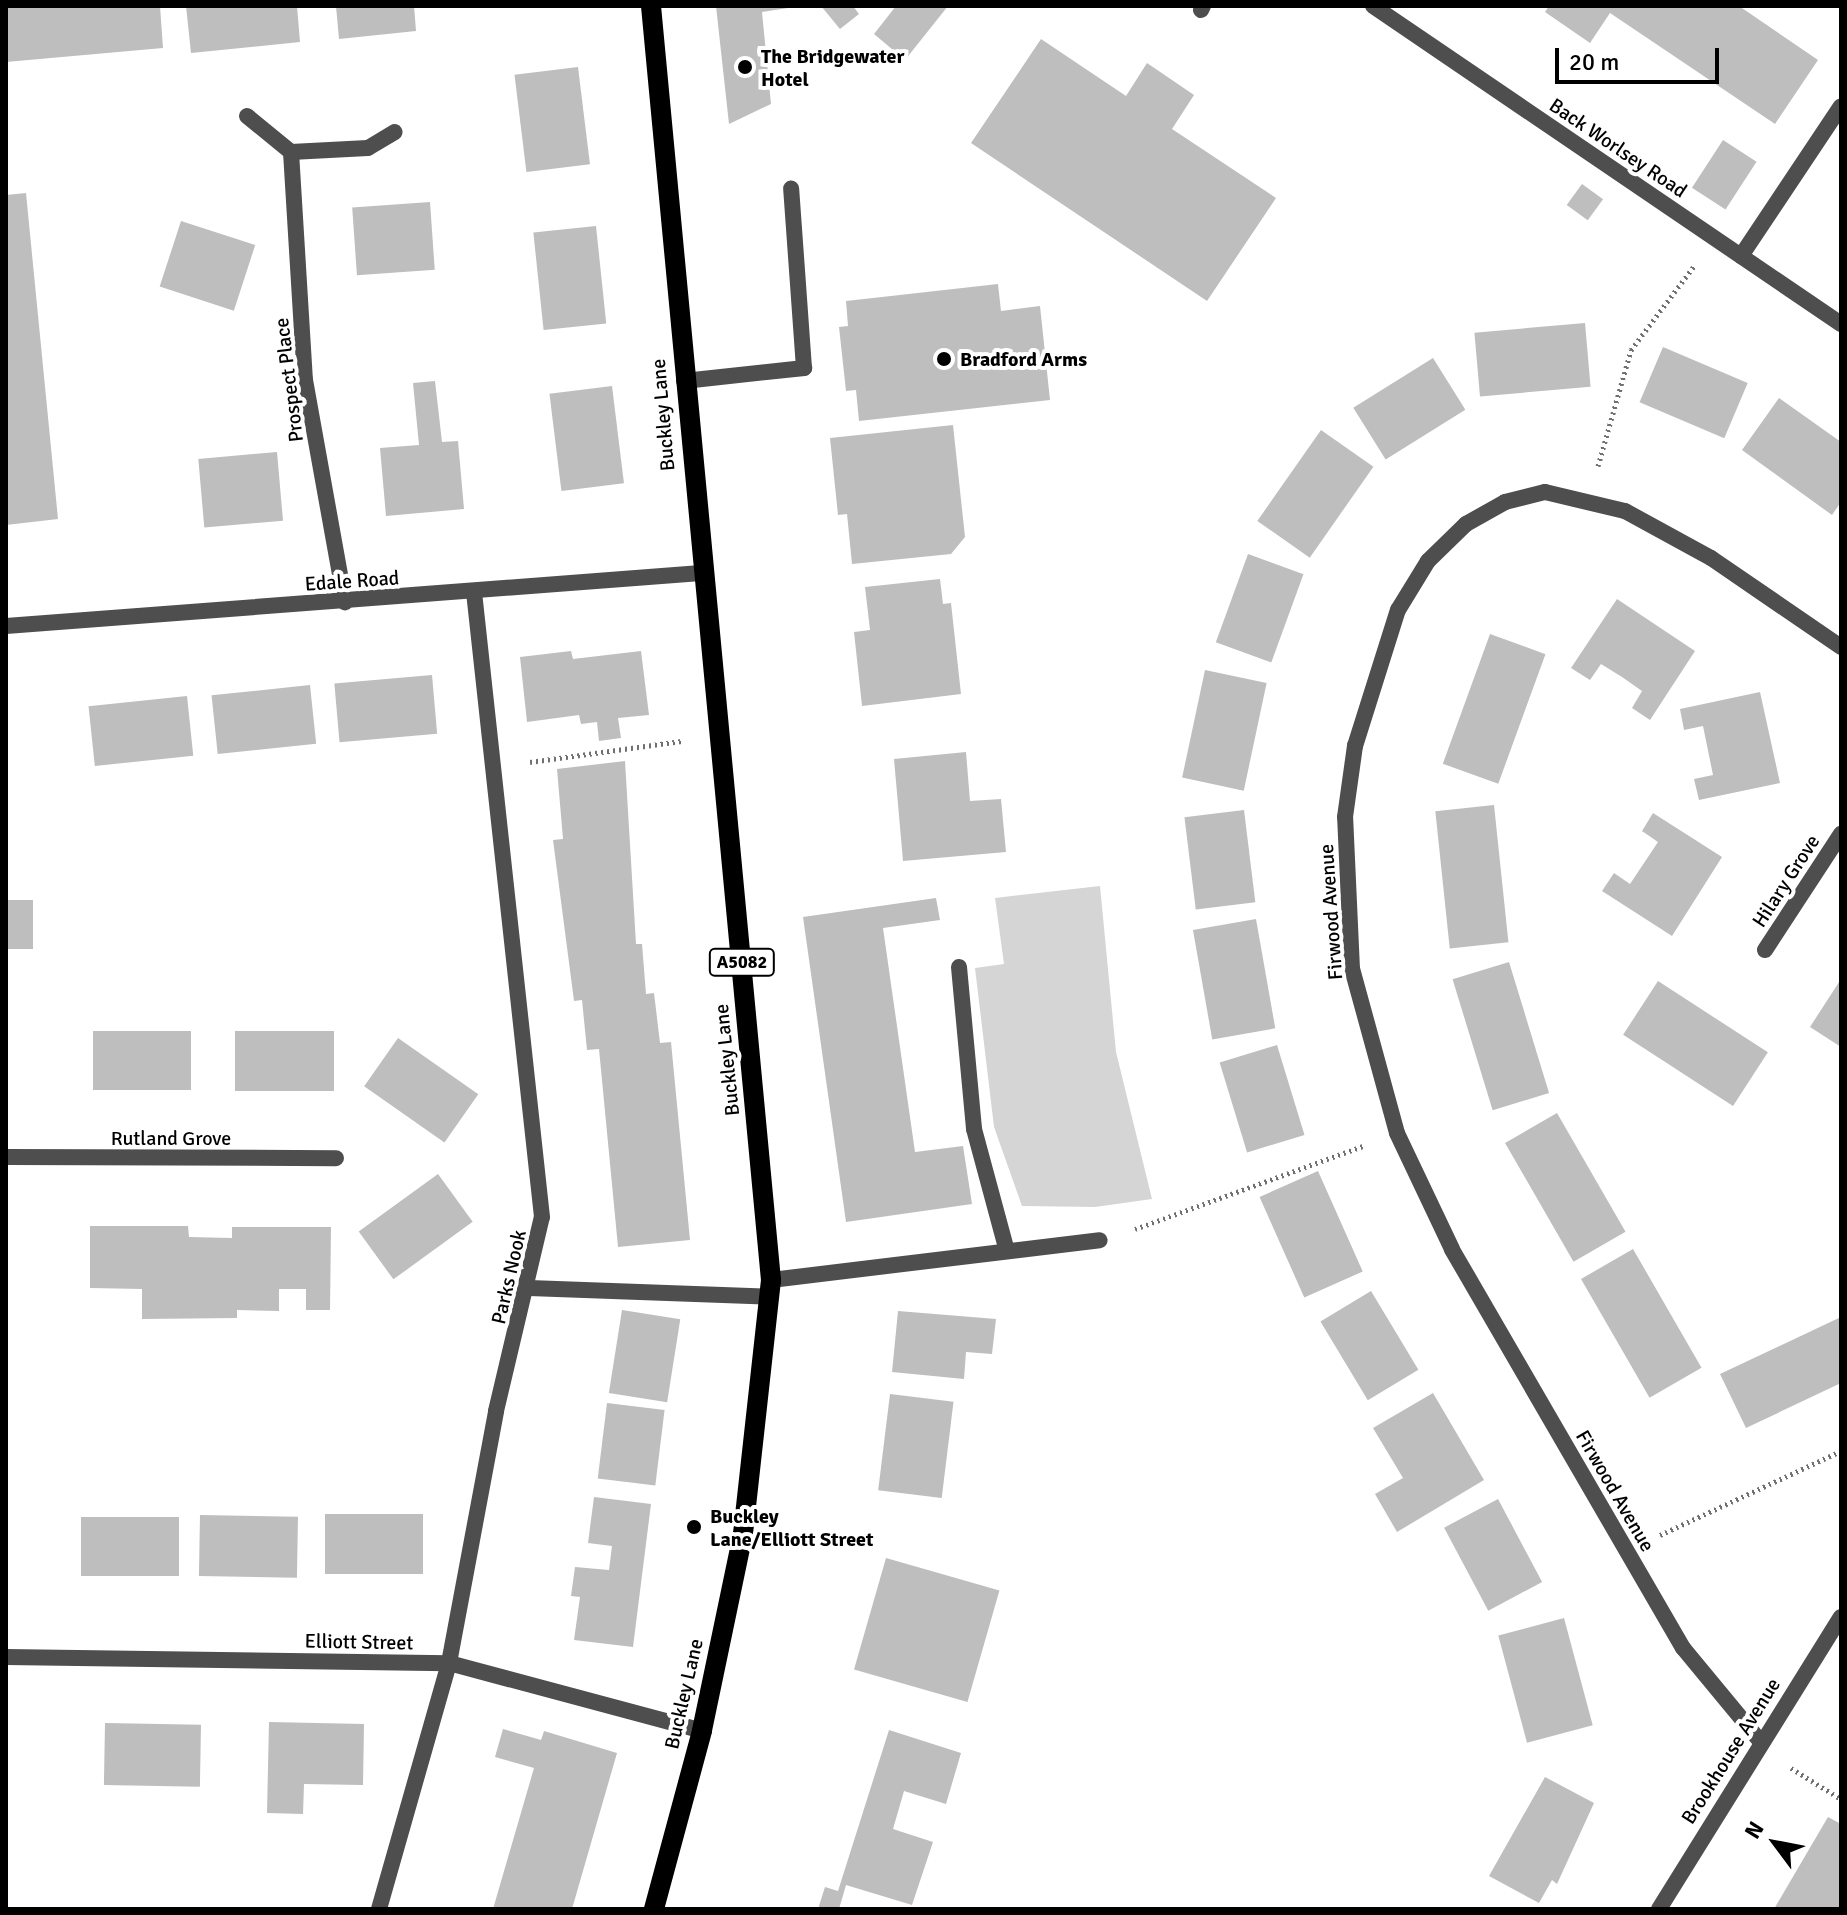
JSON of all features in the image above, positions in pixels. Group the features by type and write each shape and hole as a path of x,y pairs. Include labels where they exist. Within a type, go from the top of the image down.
{"main road":[{"name":"Buckley Lane","path":"651,6 701,573 770,1289 743,1534 702,1731 654,1909"}],"street":[{"name":"Back Worlsey Road","path":"1373,6 1841,324"},
{"path":"1741,256 1841,106"},
{"path":"247,116 291,152 368,148 395,132"},
{"name":"Prospect Place","path":"291,152 305,380 345,602"},
{"path":"684,381 804,368 791,188"},
{"name":"Firwood Avenue","path":"1758,1744 1683,1648 1452,1249 1397,1133 1352,969 1345,817 1374,672 1398,610 1428,561 1466,524 1505,502 1545,492 1588,498 1662,528 1841,647"},
{"name":"Edale Road","path":"6,626 701,573"},
{"name":"Parks Nook","path":"379,1909 449,1663 496,1411 529,1288 542,1217 474,592"},
{"name":"Hilary Grove","path":"1765,950 1841,834"},
{"path":"959,967 974,1129 1007,1251"},
{"name":"Rutland Grove","path":"6,1157 336,1158"},
{"path":"529,1288 770,1289 1007,1251 1100,1240"},
{"name":"Brookhouse Avenue","path":"1659,1909 1758,1744 1841,1617"},
{"name":"Elliott Street","path":"6,1657 449,1663 702,1731"}],"path":[{"path":"1588,498 1631,350 1715,238"},
{"path":"493,767 719,735"},
{"path":"1100,1240 1397,1133"},
{"path":"1627,1551 1841,1451"},
{"path":"1758,1744 1841,1799"}],"shaded area":[{"path":"1100,886 1116,1052 1152,1199 1095,1207 1022,1206 994,1127 975,968 1004,964 995,898"}],"building":[{"path":"6,6 160,6 163,48 6,62"},
{"path":"186,6 297,6 300,42 191,53"},
{"path":"336,6 414,6 416,31 339,39"},
{"name":"The Bridgewater Hotel","path":"716,6 801,6 762,12 771,104 729,124"},
{"path":"821,6 853,6 859,14 840,29"},
{"path":"896,6 948,6 905,60 874,34"},
{"path":"1549,6 1739,6 1818,60 1775,124 1610,13 1590,43 1545,12"},
{"path":"1041,39 1126,96 1147,63 1194,95 1172,129 1276,198 1207,301 971,143"},
{"path":"578,67 590,164 526,172 514,75"},
{"path":"1723,140 1757,162 1726,210 1692,188"},
{"path":"1582,184 1603,199 1588,220 1567,205"},
{"path":"26,193 58,519 6,525 6,195"},
{"path":"430,202 435,270 357,275 352,207"},
{"path":"181,221 255,245 234,311 160,287"},
{"path":"596,226 606,323 544,330 533,233"},
{"name":"Bradford Arms","path":"998,284 1001,311 1040,306 1050,400 859,421 856,390 846,391 839,327 848,326 846,301"},
{"path":"1585,323 1591,387 1480,396 1474,333"},
{"path":"1663,347 1748,383 1724,438 1640,402"},
{"path":"1433,358 1465,410 1386,460 1353,408"},
{"path":"435,381 442,442 458,441 464,509 386,516 380,448 419,445 413,383"},
{"path":"612,386 624,483 561,491 549,394"},
{"path":"1779,398 1841,442 1841,502 1832,515 1742,450"},
{"path":"953,425 965,537 951,554 852,564 847,514 838,515 830,438"},
{"path":"1321,430 1373,467 1310,558 1257,521"},
{"path":"277,452 283,521 204,528 198,459"},
{"path":"1248,554 1303,574 1271,663 1216,642"},
{"path":"940,579 943,604 951,603 961,694 862,706 854,632 870,630 865,587"},
{"path":"1617,599 1695,651 1650,720 1632,708 1642,691 1622,677 1601,664 1590,680 1571,668"},
{"path":"1490,634 1545,654 1498,784 1443,764"},
{"path":"571,651 573,659 641,651 649,715 618,718 621,738 599,741 597,722 581,724 579,715 527,722 520,657"},
{"path":"1205,670 1267,683 1244,791 1182,778"},
{"path":"432,675 437,734 340,742 334,684"},
{"path":"310,685 316,744 218,754 212,695"},
{"path":"1760,692 1780,783 1699,800 1694,779 1713,775 1703,726 1684,730 1680,709"},
{"path":"187,696 193,756 95,766 89,706"},
{"path":"966,752 970,801 1001,799 1006,852 903,861 894,759"},
{"path":"625,761 636,944 642,944 646,994 654,993 660,1043 671,1042 690,1240 618,1247 599,1049 587,1050 582,1000 574,1001 553,840 563,839 557,769"},
{"path":"1494,805 1508,942 1450,948 1435,811"},
{"path":"1244,810 1255,902 1196,910 1184,817"},
{"path":"1653,813 1722,857 1672,936 1602,891 1614,873 1630,884 1658,842 1642,831"},
{"path":"936,898 940,920 883,928 915,1152 963,1146 972,1204 846,1222 803,917"},
{"path":"6,900 33,900 33,949 6,949"},
{"path":"1256,919 1275,1028 1212,1039 1193,930"},
{"path":"1509,962 1549,1093 1493,1110 1453,979"},
{"path":"1841,979 1841,1047 1810,1027"},
{"path":"1658,981 1768,1052 1733,1106 1623,1035"},
{"path":"93,1031 191,1031 191,1090 93,1090"},
{"path":"235,1031 334,1031 334,1091 235,1091"},
{"path":"398,1038 478,1094 444,1143 364,1086"},
{"path":"1277,1045 1304,1135 1247,1152 1220,1063"},
{"path":"1557,1113 1626,1232 1574,1262 1505,1143"},
{"path":"1318,1171 1363,1271 1304,1298 1260,1197"},
{"path":"438,1174 473,1222 393,1279 359,1232"},
{"path":"90,1226 188,1226 189,1237 232,1238 232,1227 331,1227 330,1310 306,1310 306,1289 279,1289 279,1311 237,1310 237,1318 142,1319 142,1289 90,1288"},
{"path":"1633,1249 1702,1368 1650,1398 1581,1279"},
{"path":"1371,1291 1418,1370 1368,1400 1320,1321"},
{"path":"622,1310 680,1319 667,1402 609,1393"},
{"path":"898,1311 996,1319 992,1354 966,1352 964,1379 892,1372"},
{"path":"1841,1317 1841,1383 1746,1428 1720,1374"},
{"path":"1433,1393 1484,1480 1397,1532 1375,1494 1403,1478 1373,1428"},
{"path":"890,1394 954,1402 942,1498 878,1490"},
{"path":"607,1403 665,1410 655,1486 598,1478"},
{"path":"594,1497 651,1504 633,1647 574,1640 580,1597 571,1596 575,1567 609,1570 612,1546 588,1543"},
{"path":"1498,1499 1542,1582 1488,1611 1444,1528"},
{"path":"325,1514 423,1514 423,1574 325,1574"},
{"path":"200,1515 298,1517 297,1578 199,1576"},
{"path":"81,1517 179,1517 179,1576 81,1576"},
{"path":"886,1558 999,1591 967,1702 854,1670"},
{"path":"1564,1618 1593,1725 1527,1743 1498,1636"},
{"path":"269,1722 364,1724 363,1785 304,1784 303,1814 267,1813"},
{"path":"105,1723 201,1725 200,1787 104,1785"},
{"path":"503,1729 541,1740 544,1731 617,1753 572,1909 493,1909 534,1768 495,1757"},
{"path":"889,1730 961,1753 946,1804 904,1791 893,1829 933,1842 912,1905 846,1885 839,1909 818,1909 825,1887 838,1891"},
{"path":"1545,1777 1594,1803 1557,1884 1552,1880 1539,1903 1489,1876"},
{"path":"1828,1817 1841,1824 1841,1909 1774,1909"}],"place":[{"name":"The Bridgewater Hotel","path":"745,67"},
{"name":"Bradford Arms","path":"944,359"},
{"name":"Buckley Lane/Elliott Street","path":"694,1527"}]}
